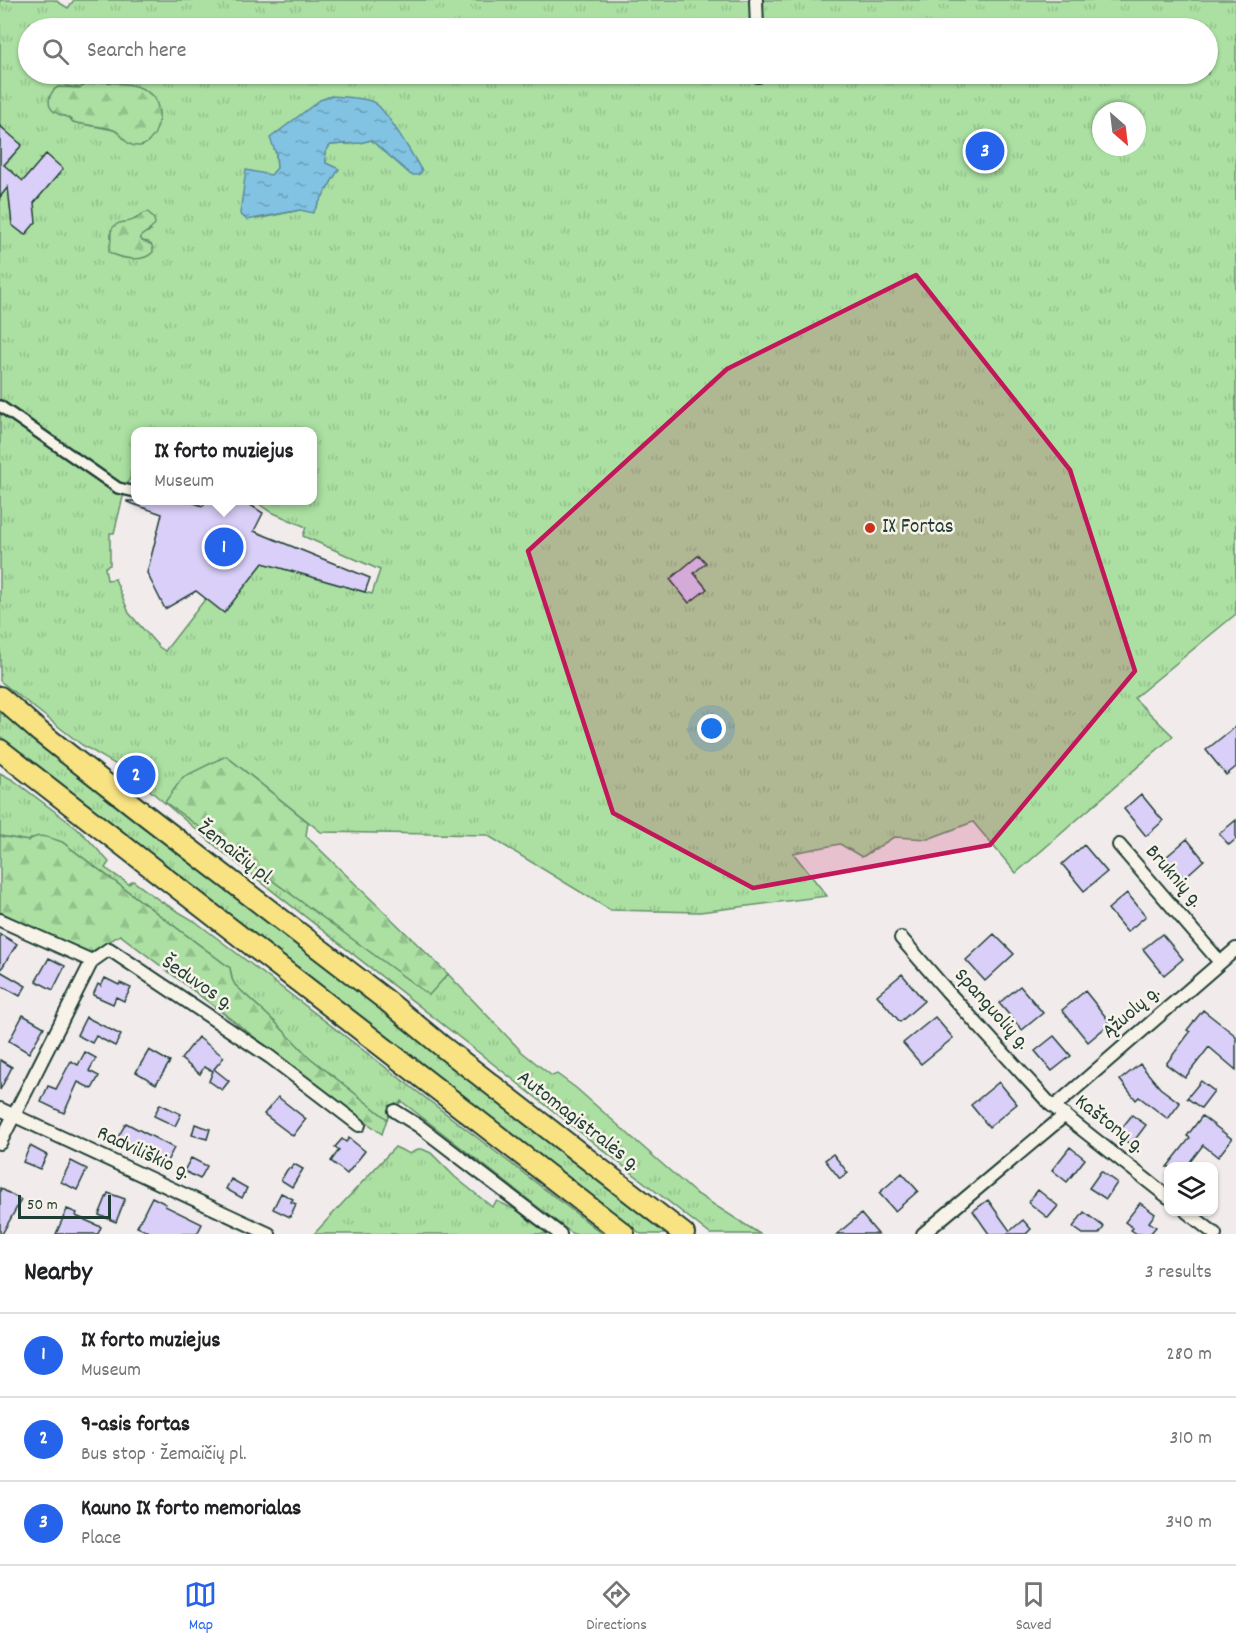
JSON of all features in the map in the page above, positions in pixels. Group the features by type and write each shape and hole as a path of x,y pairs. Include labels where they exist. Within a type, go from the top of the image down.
{"highway":[{"name":"Žemaičių pl.","path":"0,697 40,732 386,1000 443,1047"},
{"path":"0,750 624,1234"},
{"path":"0,765 60,796"},
{"name":"Automagistralės g.","path":"443,1047 684,1234"}],"street":[{"path":"756,0 757,18"},
{"path":"0,406 118,488 131,491"},
{"name":"Bruknių g.","path":"1119,845 1221,962"},
{"path":"0,920 92,961 0,1143"},
{"name":"Spanguolių g.","path":"901,938 1054,1107"},
{"name":"Šeduvos g.","path":"92,961 109,949 270,1057 359,1125"},
{"name":"Ąžuolų g.","path":"1054,1107 1236,949"},
{"name":"Kaštonų g.","path":"1054,1107 1164,1194"},
{"name":"Radviliškio g.","path":"0,1109 269,1234"},
{"path":"395,1110 560,1234"},
{"path":"923,1234 1065,1115"},
{"path":"1192,1216 1215,1234"}],"highlighted area":[{"path":"916,275 1070,470 1135,671 990,845 753,888 613,813 528,551 727,369"}],"green space":[{"path":"0,0 55,0 68,8 74,0 1236,0 1236,614 1134,698 1173,736 1016,873 973,822 928,839 894,837 862,857 840,844 793,853 827,896 700,912 610,910 487,835 321,832 226,756 428,995 448,974 522,1052 552,1076 557,1074 576,1088 694,1192 760,1234 710,1234 219,849 127,771 82,745 0,681","holes":["376,103 411,174 371,140 330,145 325,153 326,163 338,169 300,210 256,219 246,171 271,176 277,169 276,154","140,215 151,231 140,236 142,241 148,242 128,258 113,254 110,245 112,243 111,230","131,427 317,427 317,505 261,505 306,527 303,536 380,570 372,594 263,563 224,612 206,598 165,651 159,647 129,613 115,579 107,580 105,567 110,565 110,533 114,533 125,489 131,476"]},
{"path":"87,84 123,84 148,92 156,102 159,115 154,135 145,145 131,145 114,130 73,122 52,109 49,99 58,87 80,88"},
{"path":"148,212 155,224 140,237 142,241 151,245 153,252 144,258 132,259 109,252 111,231 114,226"},
{"path":"0,712 672,1234 641,1234 0,736"},
{"path":"226,756 308,822 306,836 448,974 429,995 165,802 183,777"},
{"path":"0,773 13,780 74,826 109,862 105,868 129,884 133,881 196,922 603,1234 573,1234 401,1101 387,1119 309,1057 235,985 230,968 62,842 28,841 0,836"},
{"path":"0,836 28,841 36,837 45,837 62,842 230,968 235,985 309,1057 387,1119 382,1134 120,935 83,957 0,912"},
{"path":"395,1147 410,1154 418,1149 431,1153 455,1177 492,1207 497,1201 518,1211 547,1234 314,1234"}],"water":[{"path":"331,96 363,99 378,106 392,122 422,171 418,175 411,175 371,140 330,145 325,153 326,163 339,169 313,213 300,210 247,220 240,214 246,170 271,175 277,168 276,154 270,138 320,100"}],"building":[{"path":"0,126 22,145 4,165 23,181 46,154 63,169 34,203 36,222 25,235 12,225 8,187 0,197"},
{"path":"136,505 250,505 263,513 254,531 370,578 365,592 263,563 224,613 196,591 165,609 147,573 162,514"},
{"path":"699,555 706,563 694,573 707,589 689,603 670,579"},
{"path":"1236,726 1236,767 1226,775 1206,750"},
{"path":"1141,794 1163,821 1146,836 1124,809"},
{"path":"1236,820 1236,839 1229,845 1219,834"},
{"path":"1187,839 1204,860 1184,878 1166,857"},
{"path":"1084,845 1107,872 1084,891 1062,864"},
{"path":"1127,893 1146,916 1127,932 1108,909"},
{"path":"0,934 17,944 0,971"},
{"path":"994,934 1014,954 985,981 966,960"},
{"path":"1162,934 1183,959 1164,975 1143,949"},
{"path":"49,958 65,966 53,990 36,981"},
{"path":"0,971 26,986 20,996 0,985"},
{"path":"902,974 924,1001 900,1022 877,995"},
{"path":"105,978 131,988 124,1001 116,997 113,1004 93,995 98,984 101,986"},
{"path":"1020,986 1043,1013 1022,1030 999,1003"},
{"path":"1085,991 1109,1021 1108,1025 1088,1042 1062,1010"},
{"path":"1203,1010 1236,1036 1236,1070 1209,1047 1185,1078 1166,1064 1190,1032 1187,1030"},
{"path":"23,1015 44,1027 29,1053 9,1041"},
{"path":"86,1017 121,1035 115,1046 96,1036 92,1043 77,1035"},
{"path":"935,1017 953,1038 921,1064 903,1043"},
{"path":"1054,1036 1071,1056 1052,1071 1035,1051"},
{"path":"198,1037 224,1057 214,1069 229,1081 222,1090 209,1081 213,1071 204,1067 200,1074 181,1059"},
{"path":"149,1050 170,1062 156,1084 136,1072"},
{"path":"85,1052 96,1058 89,1071 99,1076 92,1089 78,1082 64,1113 41,1102 48,1086 56,1089 71,1061 78,1065"},
{"path":"0,1060 12,1067 0,1090"},
{"path":"1140,1064 1160,1088 1180,1103 1168,1119 1139,1097 1136,1100 1120,1080"},
{"path":"1201,1081 1214,1091 1201,1108 1187,1098"},
{"path":"999,1082 1017,1104 989,1127 971,1105"},
{"path":"278,1097 306,1119 293,1136 264,1114"},
{"path":"160,1104 181,1114 175,1126 154,1116"},
{"path":"1132,1115 1146,1125 1131,1145 1117,1134"},
{"path":"1202,1116 1232,1139 1218,1157 1203,1145 1190,1162 1171,1162 1190,1138 1187,1136"},
{"path":"126,1123 174,1148 166,1163 132,1144 129,1149 116,1141"},
{"path":"195,1124 210,1129 207,1139 192,1135"},
{"path":"349,1138 365,1151 347,1174 331,1161 339,1150 335,1147 342,1139 346,1142"},
{"path":"30,1146 47,1155 40,1169 23,1162"},
{"path":"1070,1147 1085,1159 1067,1182 1052,1170"},
{"path":"833,1154 848,1173 840,1179 825,1160"},
{"path":"191,1158 207,1166 200,1179 184,1171"},
{"path":"71,1161 87,1169 77,1190 61,1182"},
{"path":"294,1164 303,1169 292,1187 281,1180"},
{"path":"1101,1171 1117,1183 1106,1199 1089,1188"},
{"path":"902,1173 918,1191 895,1211 879,1193"},
{"path":"231,1179 247,1188 242,1198 226,1189"},
{"path":"0,1188 21,1200 2,1234 0,1234"},
{"path":"1038,1190 1058,1206 1048,1218 1028,1202"},
{"path":"108,1193 125,1199 116,1222 99,1215"},
{"path":"281,1193 293,1199 291,1202 296,1204 290,1217 273,1209"},
{"path":"152,1197 202,1224 197,1234 153,1234 137,1227"},
{"path":"988,1200 1010,1231 1023,1220 1031,1229 1026,1234 989,1234 973,1211"},
{"path":"1140,1203 1155,1214 1149,1222 1156,1227 1150,1234 1137,1234 1125,1222"},
{"path":"67,1209 77,1213 76,1216 101,1227 98,1234 56,1234"},
{"path":"1084,1212 1104,1227 1099,1234 1083,1234 1073,1227"},
{"path":"861,1214 878,1234 837,1234"}],"place":[{"name":"Kauno IX forto memorialas","path":"985,151"},
{"name":"IX Fortas","path":"870,528"},
{"name":"IX forto muziejus","path":"224,547"},
{"name":"9-asis fortas","path":"136,775"}]}
